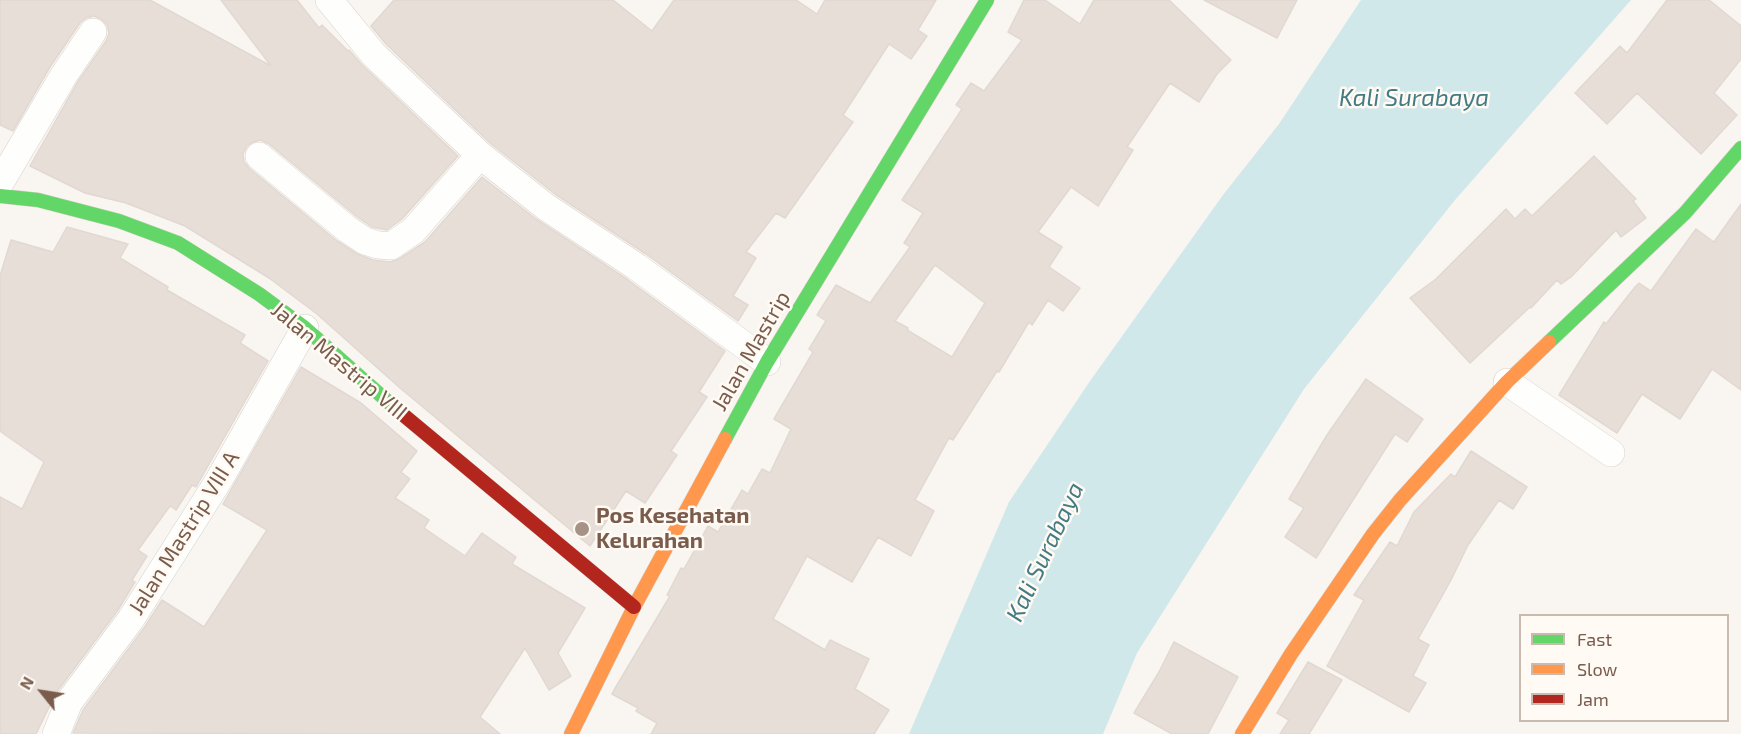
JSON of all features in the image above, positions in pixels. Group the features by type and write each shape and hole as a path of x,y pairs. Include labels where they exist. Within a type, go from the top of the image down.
{"street":[{"path":"329,0 374,55 480,155 546,207 637,267 767,362"},
{"name":"Jalan Mastrip","path":"572,734 634,607 767,362 987,0"},
{"path":"0,183 64,75 93,32"},
{"path":"1242,734 1291,654 1373,534 1400,500 1442,457 1507,382 1685,213 1741,148"},
{"path":"259,156 347,229 365,241 391,246 413,231 480,155"},
{"name":"Jalan Mastrip VIII","path":"0,196 38,200 119,221 178,243 259,294 305,328 432,440 634,607"},
{"name":"Jalan Mastrip VIII A","path":"56,734 69,702 131,619 219,480 305,328"},
{"path":"1507,382 1611,453"}],"water":[{"name":"Kali Surabaya","path":"1361,0 1631,0 1455,200 1304,389 1137,653 1103,734 909,734 1009,502 1090,381 1223,195 1279,124"}],"building":[{"path":"0,0 150,0 271,66 221,0 297,0 319,28 322,25 458,156 402,219 387,230 372,227 356,216 269,144 261,140 247,146 243,154 244,162 249,168 337,241 357,254 373,260 390,262 399,259 425,242 482,177 536,219 628,280 725,351 699,392 707,397 671,451 677,455 645,503 626,491 590,546 400,388 317,314 269,278 185,226 126,203 85,193 30,166 77,83 109,33 107,25 94,16 80,23 50,67 13,131 0,125"},
{"path":"394,0 613,0 652,31 674,0 796,0 817,14 825,0 936,0 918,30 927,36 911,59 889,44 843,115 853,122 785,218 776,213 746,252 756,258 733,296 748,305 738,321 646,254 555,194 490,143 386,44 371,26"},
{"path":"1024,0 1045,0 1080,24 1094,0 1169,0 1231,60 1217,74 1199,102 1170,83 1127,147 1133,150 1098,206 1071,187 1038,232 1062,247 1049,267 1080,288 1063,311 1048,300 1032,325 1029,322 999,372 997,371 953,440 949,438 915,500 934,511 911,556 878,537 852,582 807,556 773,619 825,650 830,640 869,659 855,689 889,710 874,734 651,734 657,723 636,711 638,708 612,694 614,690 670,596 667,595 681,568 684,569 708,526 718,532 742,490 748,494 762,469 770,473 791,429 774,419 813,352 809,349 826,321 817,315 836,285 870,303 910,247 904,243 923,213 902,200 962,109 956,105 971,83 984,91 1022,40 1008,32","holes":["935,265 985,303 952,357 895,321"]},
{"path":"1204,0 1297,0 1277,38"},
{"path":"1667,0 1709,0 1741,26 1741,59 1714,93 1737,115 1701,154 1637,93 1607,124 1575,93 1620,46 1627,53"},
{"path":"1594,156 1636,199 1633,201 1646,218 1621,237 1616,230 1571,277 1561,284 1557,280 1531,308 1470,363 1410,298 1436,279 1506,209 1515,219 1525,209 1532,216"},
{"path":"1741,204 1741,390 1712,369 1680,419 1642,394 1617,433 1559,395 1604,322 1606,324 1635,287 1639,283 1651,291 1696,229 1714,242"},
{"path":"67,227 128,244 120,258 168,287 167,290 245,335 240,343 268,361 196,487 192,485 176,510 170,506 138,550 147,556 132,580 135,582 118,610 56,693 36,734 0,734 0,497 22,509 44,462 0,431 0,276 11,240 53,252"},
{"path":"301,367 361,403 417,451 401,472 410,479 395,498 429,520 424,528 465,556 482,533 516,557 512,564 585,608 558,653 571,676 549,690 525,648 480,717 500,734 73,733 83,710 162,600 204,627 267,530 223,504"},
{"path":"1366,379 1423,419 1407,442 1395,434 1316,558 1285,537 1304,508 1289,499 1327,435"},
{"path":"1471,451 1527,487 1513,509 1499,500 1468,545 1418,639 1429,645 1413,676 1426,683 1409,712 1327,666 1364,600 1354,595 1390,542 1397,546 1414,512 1451,474 1455,477"},
{"path":"1174,642 1238,677 1208,734 1172,734 1134,713"},
{"path":"1308,662 1342,680 1309,734 1280,734 1289,720 1277,713"}],"traffic: fast":[{"path":"725,439 767,362 987,0"},
{"path":"1549,342 1685,213 1741,148"},
{"path":"0,196 38,200 119,221 178,243 259,294 305,328 395,408"}],"traffic: slow":[{"path":"1242,734 1291,654 1373,534 1400,500 1507,382 1549,342"},
{"path":"571,734 634,607 725,439"}],"traffic: jam":[{"path":"395,408 634,607"}],"place":[{"name":"Pos Kesehatan Kelurahan","path":"582,529"}]}
